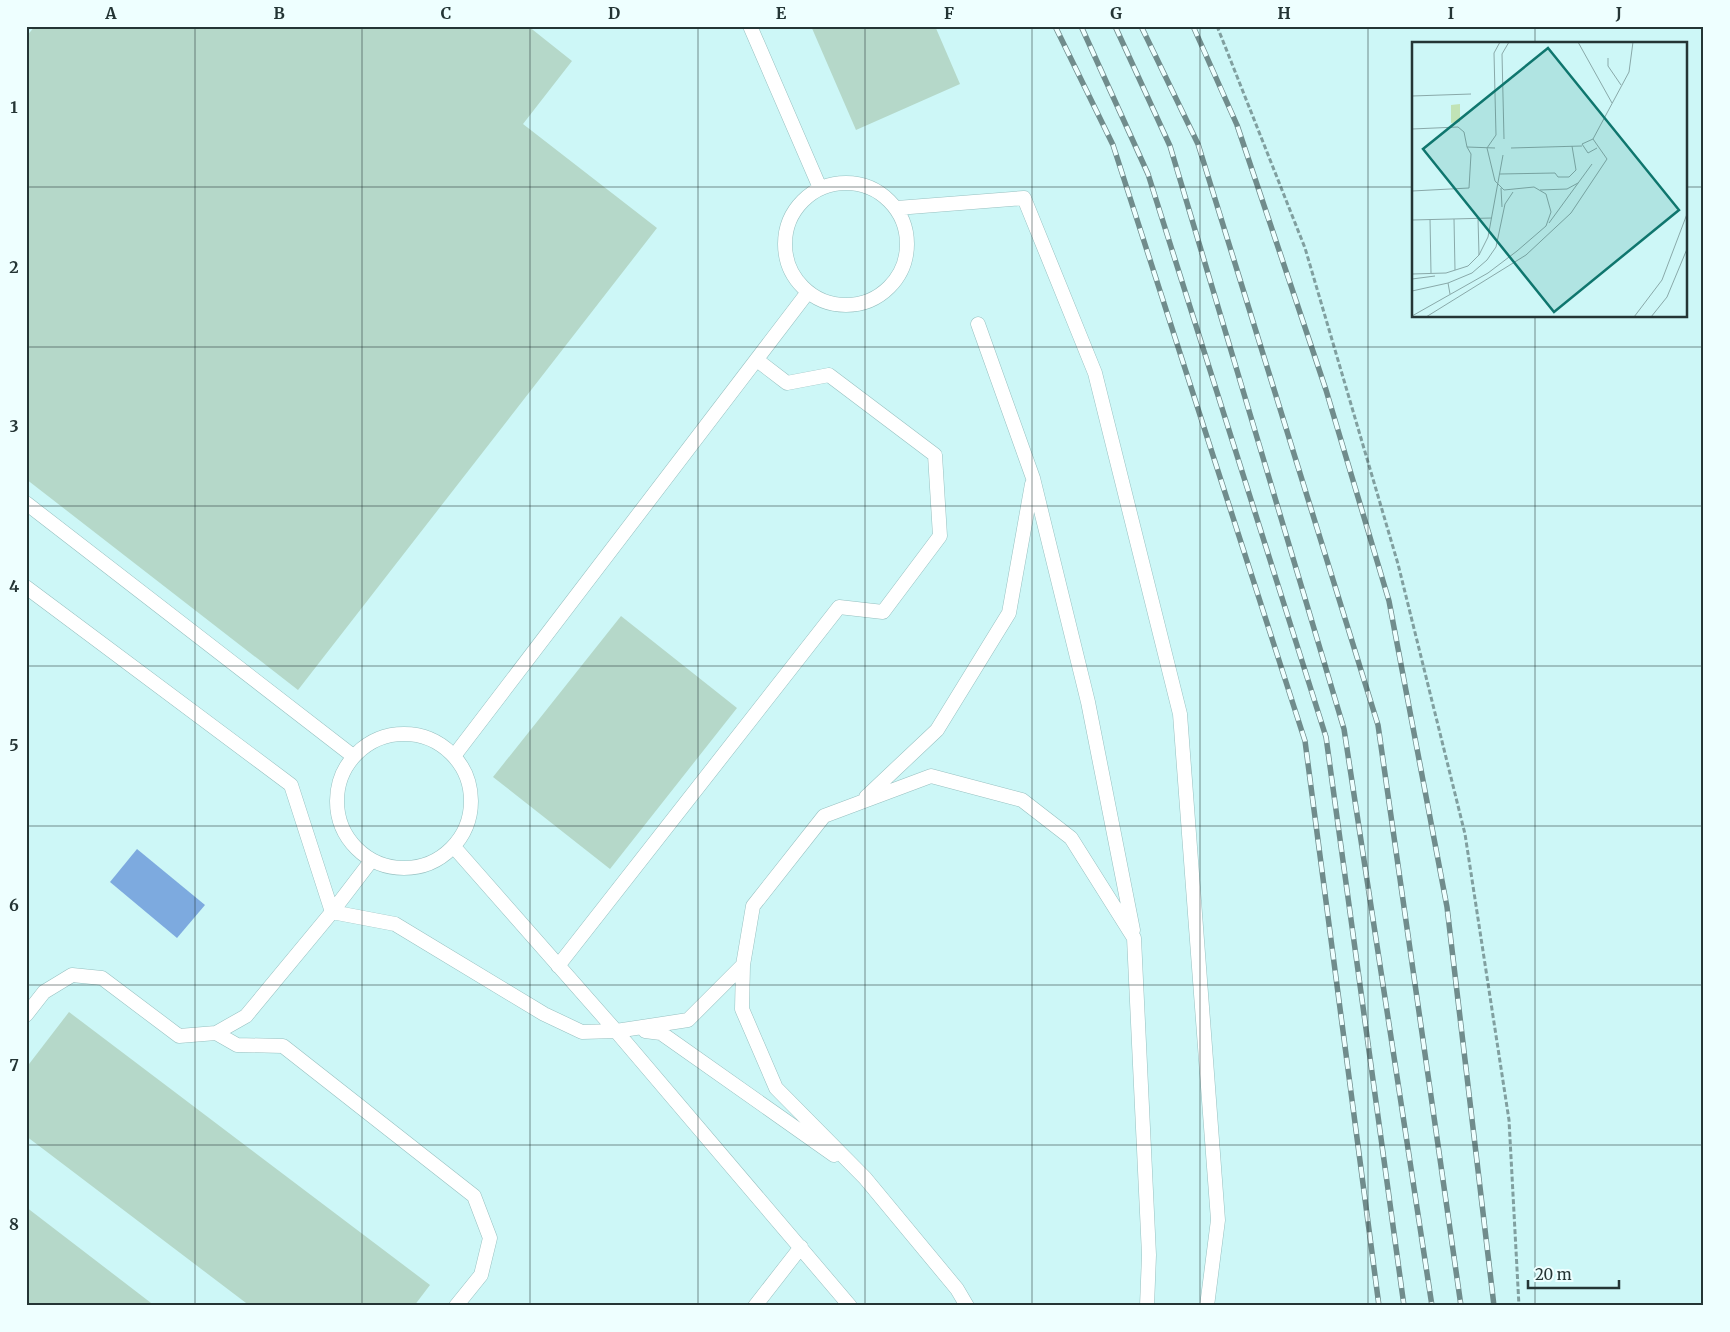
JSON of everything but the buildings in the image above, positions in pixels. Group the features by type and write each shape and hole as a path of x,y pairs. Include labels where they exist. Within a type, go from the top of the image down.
{"lane":[{"path":"750,26 820,188"},
{"path":"841,182 862,184 881,193 897,208 907,228 907,252 900,272 887,289 869,301 848,305 827,302 808,292 794,277 786,258 786,236 792,216 804,199 820,188 841,182"},
{"path":"897,208 1024,198 1095,373 1180,714 1218,1220 1207,1306"},
{"path":"454,756 808,292"},
{"path":"978,324 1033,478 1088,702 1134,938 1149,1255 1146,1306"},
{"path":"558,966 839,607 883,612 940,536 935,455 828,375 788,383 757,360"},
{"path":"861,802 937,730 1010,613 1033,478"},
{"path":"26,503 353,756"},
{"path":"26,587 291,785 332,912"},
{"path":"395,734 419,735 441,744 454,756 468,780 472,804 466,827 454,847 439,859 417,868 394,869 371,861 350,843 339,823 336,799 341,776 353,756 372,741 395,734"},
{"path":"967,1306 957,1289 865,1178 776,1088 742,1009 743,965 753,906 824,816 931,776 1022,800 1071,838 1134,938"},
{"path":"454,847 558,966 622,1030 850,1306"},
{"path":"26,1015 44,992 72,975 102,978 179,1036 216,1033 246,1016 332,912 371,861"},
{"path":"332,912 395,924 544,1014 582,1032 622,1030 688,1020 743,965"},
{"path":"622,1030 662,1033 865,1178"},
{"path":"216,1033 237,1045 283,1046 474,1196 490,1238 481,1275 456,1306"},
{"path":"755,1306 801,1247"}],"path":[{"path":"1217,26 1306,248 1398,564 1465,834 1509,1120 1519,1306"}],"water":[{"path":"137,849 205,905 177,938 110,882"}],"railway":[{"path":"1055,26 1113,145 1305,741 1379,1306"},
{"path":"1081,26 1148,174 1326,737 1404,1306"},
{"path":"1115,26 1170,146 1344,729 1432,1306"},
{"path":"1141,26 1198,144 1378,725 1461,1306"},
{"path":"1193,26 1237,125 1326,390 1389,601 1447,907 1494,1306"}]}
